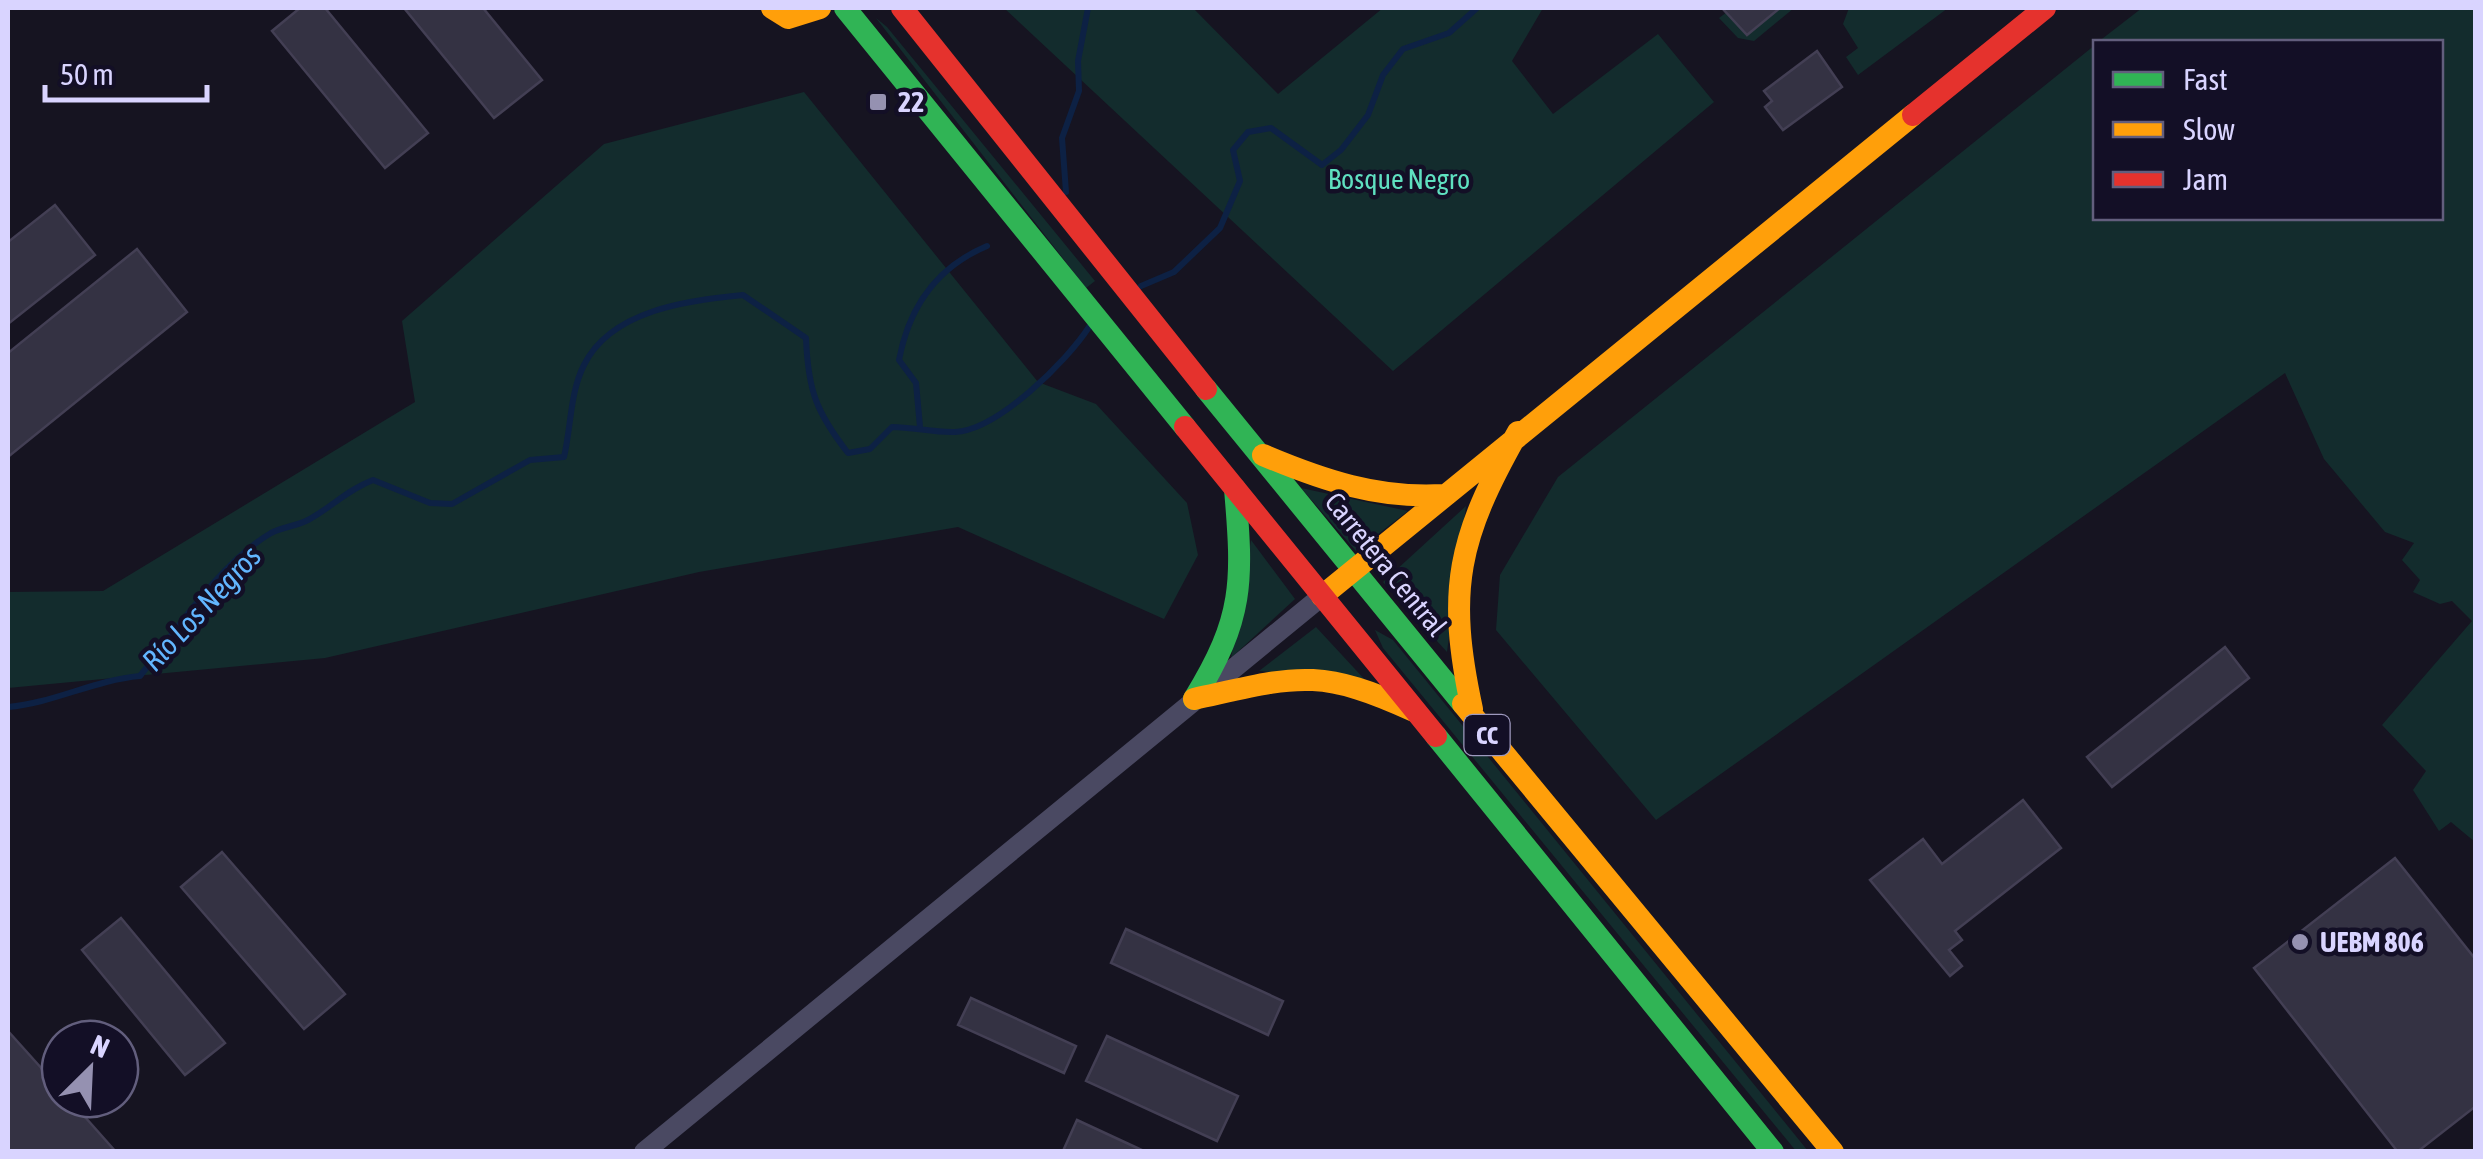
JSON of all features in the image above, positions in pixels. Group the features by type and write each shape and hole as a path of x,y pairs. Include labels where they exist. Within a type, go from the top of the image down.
{"main road":[{"path":"772,8 788,18 820,8"},
{"name":"CC","path":"845,8 1773,1152"},
{"name":"Carretera Central","path":"902,8 1475,722 1832,1152"},
{"path":"1322,596 1518,432 2045,8"},
{"path":"1475,722 1460,660 1453,604 1461,547 1485,487 1518,432"},
{"path":"1256,452 1361,492 1406,499 1443,495"},
{"path":"1194,699 1226,650 1240,612 1242,570 1235,489"},
{"path":"1194,699 1277,682 1321,678 1364,689 1420,713"}],"street":[{"path":"644,1152 1322,596"}],"green space":[{"name":"Bosque Negro","path":"1004,8 1193,8 1278,94 1383,8 1543,8 1512,61 1553,114 1658,34 1714,102 1393,371"},
{"path":"1780,8 1794,8 1754,41 1738,38 1719,18 1727,12 1747,35"},
{"path":"1849,8 1948,8 1858,75 1846,57 1858,48 1843,24"},
{"path":"2142,8 2475,8 2475,842 2451,822 2439,831 2413,790 2426,771 2382,725 2472,621 2452,601 2440,604 2413,592 2420,580 2402,560 2414,543 2385,532 2324,459 2285,373 1656,820 1496,630 1500,575 1558,477 2093,47 2093,220 2443,220 2443,40 2101,40"},
{"path":"876,18 887,27 1095,281 1086,288"},
{"path":"804,92 1038,382 1096,404 1187,503 1198,555 1164,619 958,527 699,572 325,658 8,688 8,592 103,591 415,402 402,321 604,144"},
{"path":"1301,488 1408,511 1356,551"},
{"path":"1466,506 1447,652 1383,582"},
{"path":"1251,540 1295,599 1231,658"},
{"path":"1316,627 1367,682 1259,671"},
{"path":"1375,630 1393,640 1808,1151 1796,1151 1383,648"}],"building":[{"path":"300,8 325,8 428,133 385,168 272,31"},
{"path":"404,8 483,8 542,80 494,118"},
{"path":"1722,8 1780,8 1747,35"},
{"path":"1817,51 1842,87 1783,130 1765,107 1772,101 1764,91"},
{"path":"55,205 95,255 8,324 8,242"},
{"path":"137,249 187,312 8,457 8,353"},
{"path":"2225,647 2249,678 2112,787 2087,757"},
{"path":"2023,800 2061,848 1955,931 1962,940 1949,950 1962,966 1950,976 1870,880 1923,839 1942,864"},
{"path":"222,852 345,994 304,1029 181,887"},
{"path":"2395,858 2476,960 2476,1106 2417,1152 2398,1152 2254,968"},
{"path":"121,918 225,1043 185,1075 82,950"},
{"path":"1126,929 1283,1001 1268,1035 1111,963"},
{"path":"971,998 1076,1046 1064,1073 958,1025"},
{"path":"8,1031 40,1067 40,1119 87,1119 116,1152 8,1152"},
{"path":"1107,1036 1238,1096 1217,1141 1086,1081"},
{"path":"1077,1120 1146,1152 1063,1151"}],"waterway":[{"path":"1066,192 1062,138 1079,91 1078,61 1088,8"},
{"name":"Río Los Negros","path":"1141,286 1174,272 1220,228 1240,181 1233,150 1248,132 1271,128 1322,165 1341,150 1368,115 1383,75 1403,49 1449,33 1477,8"},
{"path":"920,427 916,383 899,360 910,323 940,277 987,246"},
{"name":"Río Los Negros","path":"8,707 140,676 200,598 252,546 275,531 308,520 364,484 373,480 430,503 452,504 530,460 564,457 573,398 584,365 596,346 613,332 653,311 743,295 806,338 816,400 848,453 870,449 892,427 955,432 991,420 1048,375 1089,327"}],"traffic: fast":[{"path":"845,8 1185,427"},
{"path":"1206,389 1463,704"},
{"path":"1194,699 1223,645 1236,598 1239,550 1235,489"},
{"path":"1436,736 1773,1152"}],"traffic: slow":[{"path":"772,8 788,18 820,8"},
{"path":"1322,596 1913,115"},
{"path":"1472,709 1460,630 1463,565 1482,503 1518,432"},
{"path":"1263,455 1373,491 1443,495"},
{"path":"1194,699 1257,685 1305,680 1352,687 1414,711"},
{"path":"1463,704 1833,1152"}],"traffic: jam":[{"path":"902,8 1206,389"},
{"path":"1913,115 2045,8"},
{"path":"1185,427 1436,736"}],"place":[{"name":"22","path":"878,102"},
{"name":"UEBM 806","path":"2300,942"}]}
